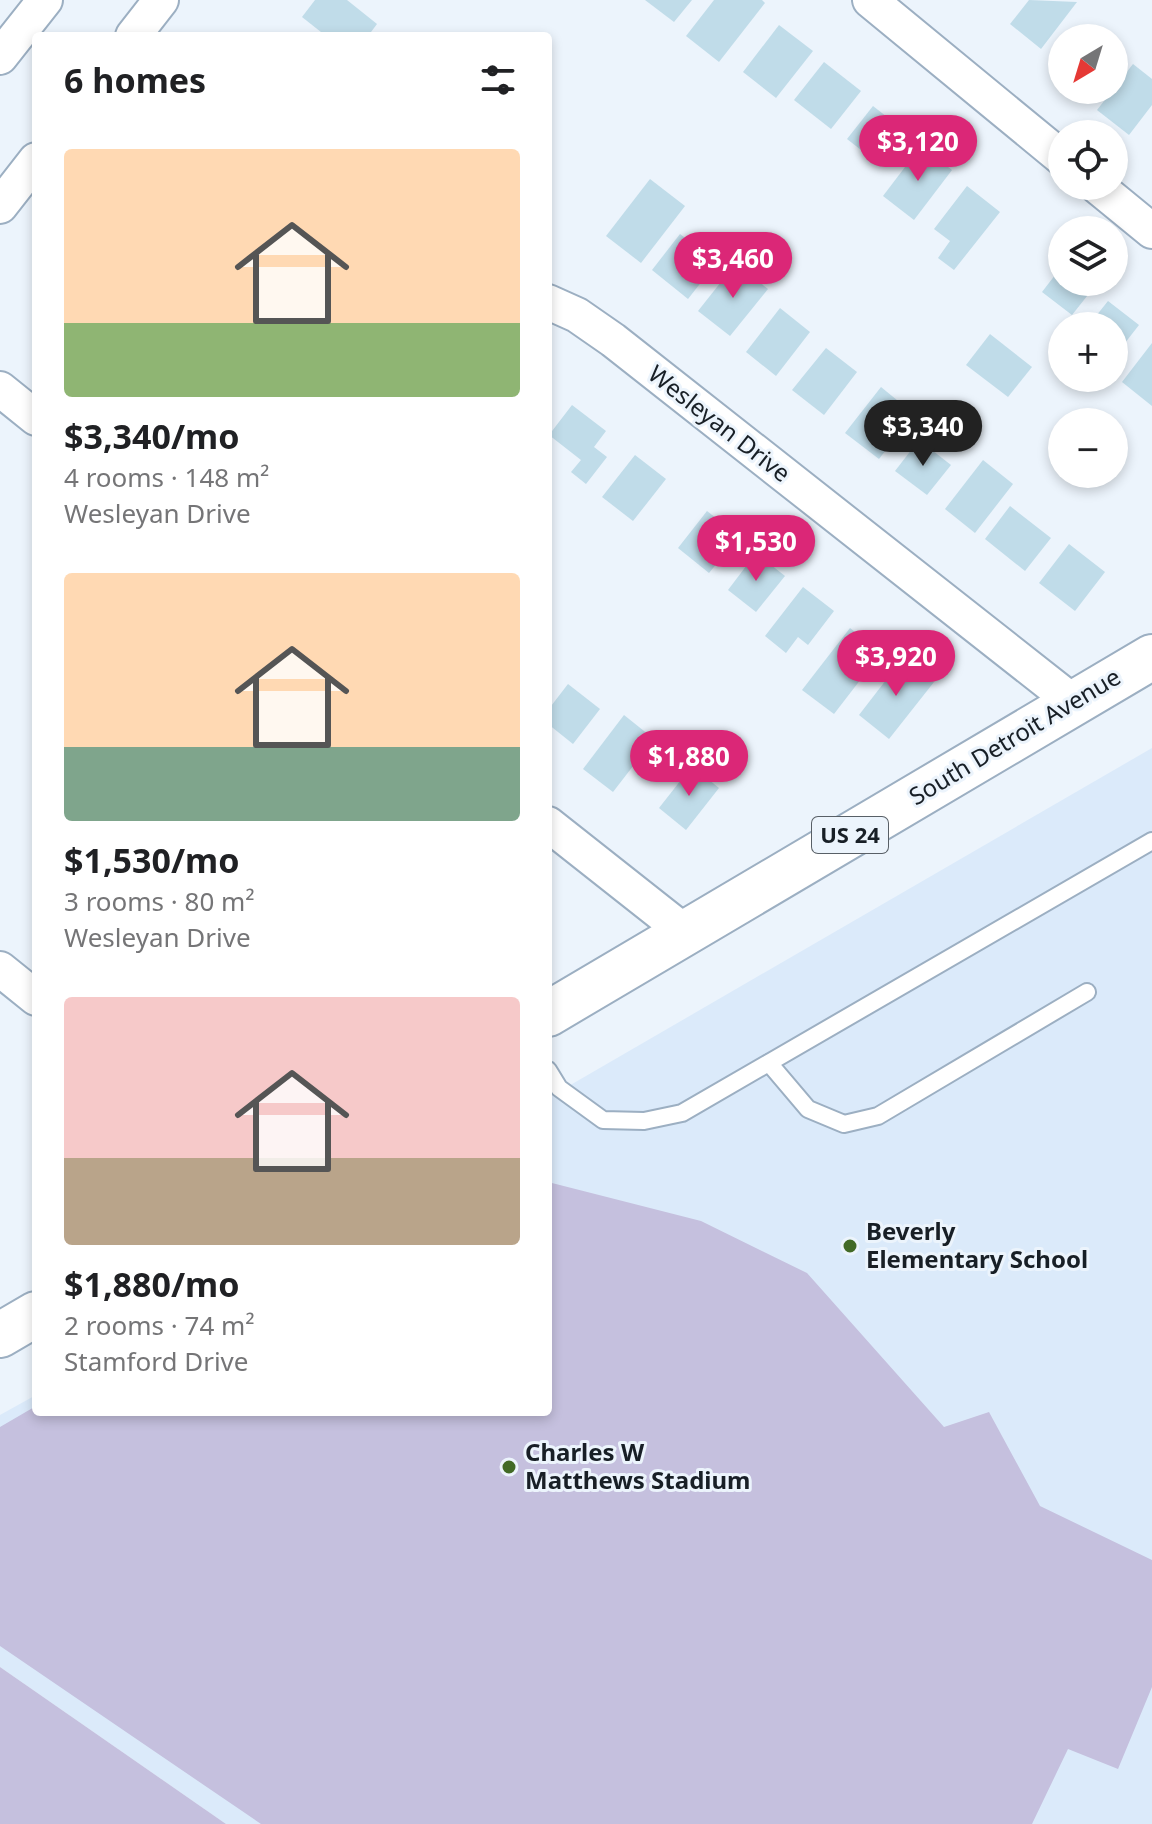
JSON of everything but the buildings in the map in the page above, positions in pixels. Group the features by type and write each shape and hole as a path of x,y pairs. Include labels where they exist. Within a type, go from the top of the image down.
{"main road":[{"name":"South Detroit Avenue","path":"552,1012 1152,657"},
{"path":"0,1335 32,1316"}],"street":[{"path":"0,57 45,0"},
{"path":"136,32 161,0"},
{"path":"870,0 1048,146"},
{"path":"0,206 32,165"},
{"path":"1114,200 1152,231"},
{"name":"Wesleyan Drive","path":"552,304 577,315 613,340 1073,702"},
{"path":"0,389 32,415"},
{"path":"552,827 686,933"},
{"path":"0,969 32,995"}],"lane":[{"path":"552,1077 559,1088 603,1120 644,1121 682,1113 1152,841"},
{"path":"769,1063 808,1109 844,1124 878,1116 1087,992"}],"shaded area":[{"name":"Charles W Matthews Stadium","path":"1152,748 1152,1824 226,1824 0,1667 0,1415 32,1397 32,1416 552,1416 552,1096"},
{"name":"Charles W Matthews Stadium","path":"552,1183 701,1221 807,1273 944,1427 989,1412 1040,1506 1152,1560 1152,1687 1118,1769 1068,1749 1032,1824 261,1824 0,1646 0,1427 32,1408 32,1416 552,1416"},
{"path":"0,1667 226,1824 0,1824"}],"place":[{"name":"Beverly Elementary School","path":"850,1246"},
{"name":"Charles W Matthews Stadium","path":"509,1467"}]}
